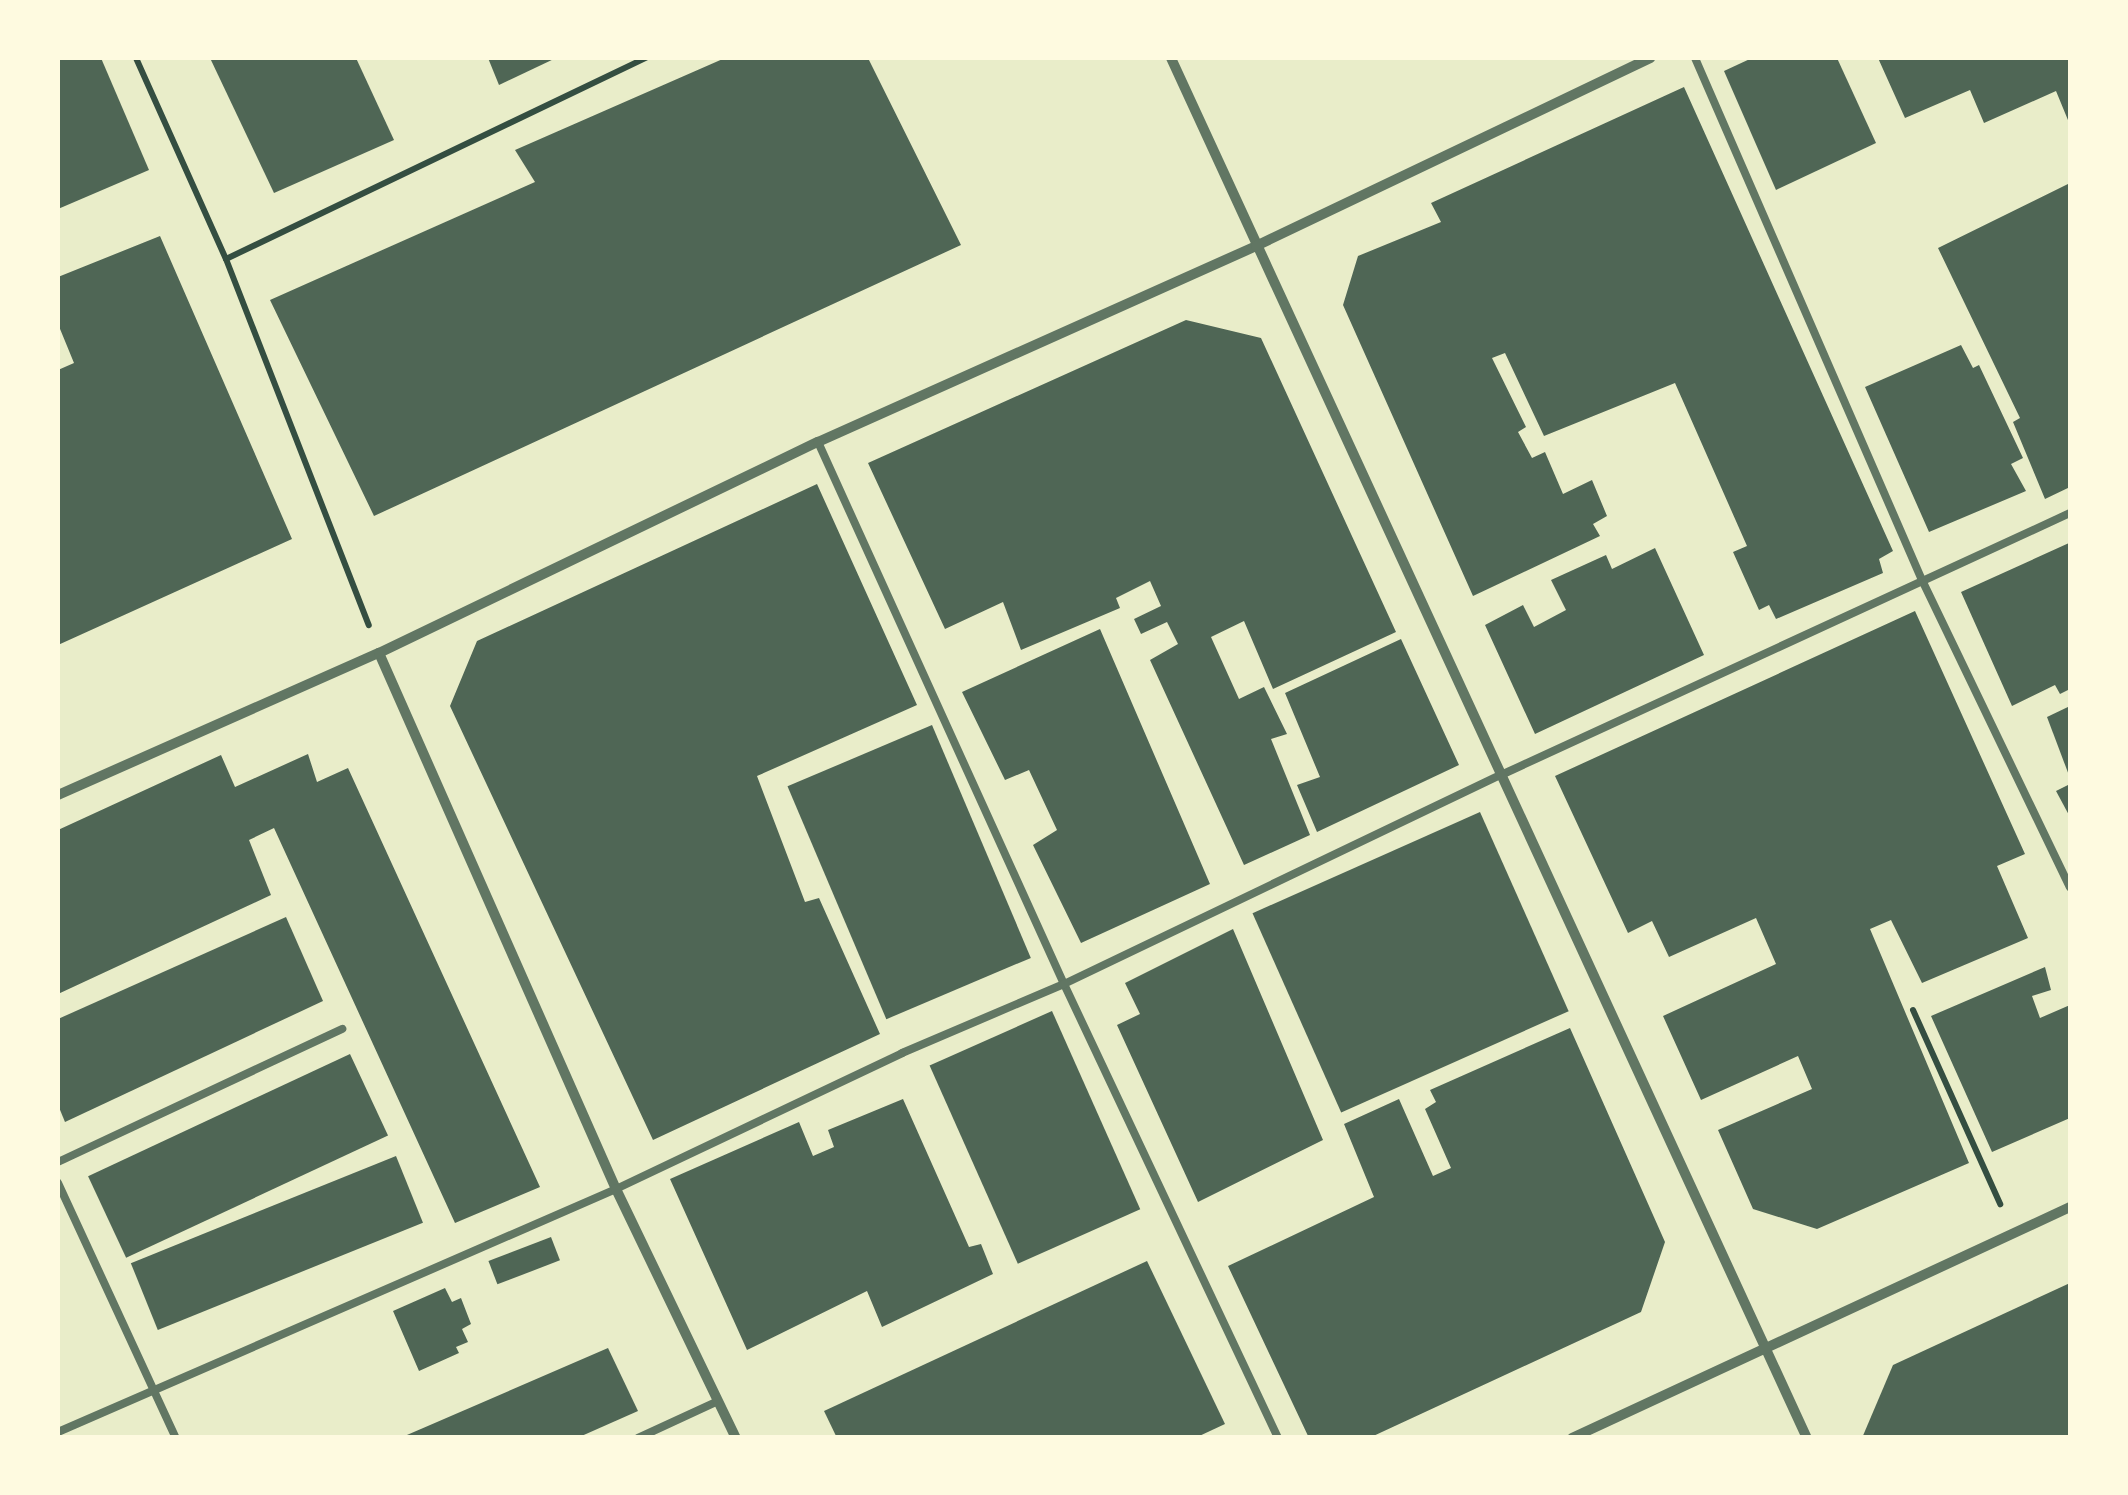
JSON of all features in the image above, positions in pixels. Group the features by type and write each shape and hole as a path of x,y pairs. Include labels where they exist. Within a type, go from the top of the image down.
{"street":[{"path":"1172,58 1769,1348 1806,1438"},
{"path":"58,795 379,653 818,442 1256,246 1651,58"},
{"path":"379,653 616,1189 736,1438"},
{"path":"1572,1438 2070,1207"}],"lane":[{"path":"1695,58 1922,580 2070,887"},
{"path":"818,442 1064,984 1278,1438"},
{"path":"58,1432 154,1386 616,1189 2070,513"},
{"path":"58,1162 342,1030"},
{"path":"58,1183 176,1438"},
{"path":"638,1438 718,1401"}],"path":[{"path":"136,58 226,259 379,653"},
{"path":"226,259 646,58"},
{"path":"1914,1010 2012,1232"}],"building":[{"path":"58,58 101,58 149,170 58,209"},
{"path":"210,58 356,58 394,140 274,193"},
{"path":"488,58 556,58 499,85"},
{"path":"725,58 868,58 961,245 374,516 270,300 535,182 515,150"},
{"path":"1752,58 1837,58 1876,143 1776,190 1724,71"},
{"path":"1878,58 2070,58 2070,125 2056,91 1984,123 1970,90 1905,118"},
{"path":"1684,87 1893,551 1879,559 1883,573 1776,619 1769,605 1759,610 1733,552 1747,546 1675,383 1544,436 1505,353 1492,358 1526,427 1518,432 1532,458 1545,452 1563,494 1592,480 1607,516 1593,524 1600,536 1473,596 1343,305 1358,256 1441,222 1431,203"},
{"path":"2070,183 2070,487 2045,499 2013,422 2020,418 1938,248"},
{"path":"160,236 292,539 58,645 58,370 74,363 58,324 58,277"},
{"path":"1186,320 1261,338 1396,632 1273,689 1244,621 1211,637 1239,699 1264,687 1287,734 1271,739 1310,835 1244,865 1150,660 1178,644 1167,622 1141,634 1134,619 1161,606 1150,581 1116,598 1120,608 1021,650 1003,602 945,629 868,463"},
{"path":"1961,345 1973,368 1979,365 2023,458 2011,464 2026,491 1929,532 1865,387"},
{"path":"817,484 917,705 757,776 805,902 819,898 880,1034 653,1140 450,706 477,641"},
{"path":"2069,543 2070,689 2060,694 2055,685 2012,706 1961,592"},
{"path":"1655,548 1704,655 1535,734 1485,625 1523,605 1534,627 1566,610 1551,580 1606,555 1612,569"},
{"path":"1915,611 2025,854 1997,866 2028,938 1922,983 1891,920 1870,929 1969,1163 1817,1229 1753,1209 1718,1130 1812,1089 1798,1056 1701,1100 1663,1016 1776,964 1756,918 1669,957 1652,921 1628,933 1555,776"},
{"path":"1100,629 1210,884 1081,943 1033,845 1057,830 1029,770 1005,780 962,692"},
{"path":"1401,639 1459,765 1317,832 1297,785 1320,777 1285,693"},
{"path":"2070,706 2070,778 2047,717"},
{"path":"932,725 1031,958 886,1019 787,786"},
{"path":"308,754 317,782 348,768 540,1187 455,1223 274,828 249,840 271,895 58,994 58,830 221,755 235,787"},
{"path":"2070,784 2070,817 2056,791"},
{"path":"1480,812 1569,1011 1341,1112 1253,913"},
{"path":"286,917 323,1001 65,1122 58,1105 58,1019"},
{"path":"1233,929 1323,1140 1198,1202 1117,1025 1140,1014 1125,983"},
{"path":"2045,967 2051,990 2032,996 2040,1018 2070,1005 2070,1118 1992,1152 1931,1016"},
{"path":"1052,1011 1140,1209 1018,1264 930,1066"},
{"path":"1570,1028 1665,1242 1641,1312 1369,1438 1309,1438 1228,1266 1374,1197 1344,1124 1399,1099 1433,1176 1451,1168 1425,1109 1436,1102 1430,1090"},
{"path":"350,1054 388,1136 126,1258 88,1176"},
{"path":"903,1099 969,1247 981,1244 993,1274 882,1327 867,1291 747,1350 670,1179 799,1122 813,1156 834,1147 828,1130"},
{"path":"396,1156 423,1223 158,1330 131,1263"},
{"path":"551,1237 560,1260 497,1284 488,1261"},
{"path":"1147,1261 1225,1424 1195,1438 837,1438 824,1411"},
{"path":"2070,1283 2070,1438 1862,1438 1893,1365"},
{"path":"445,1288 452,1302 461,1298 471,1324 462,1329 468,1342 456,1347 459,1353 419,1371 393,1311"},
{"path":"608,1348 638,1411 577,1438 400,1438"}]}
